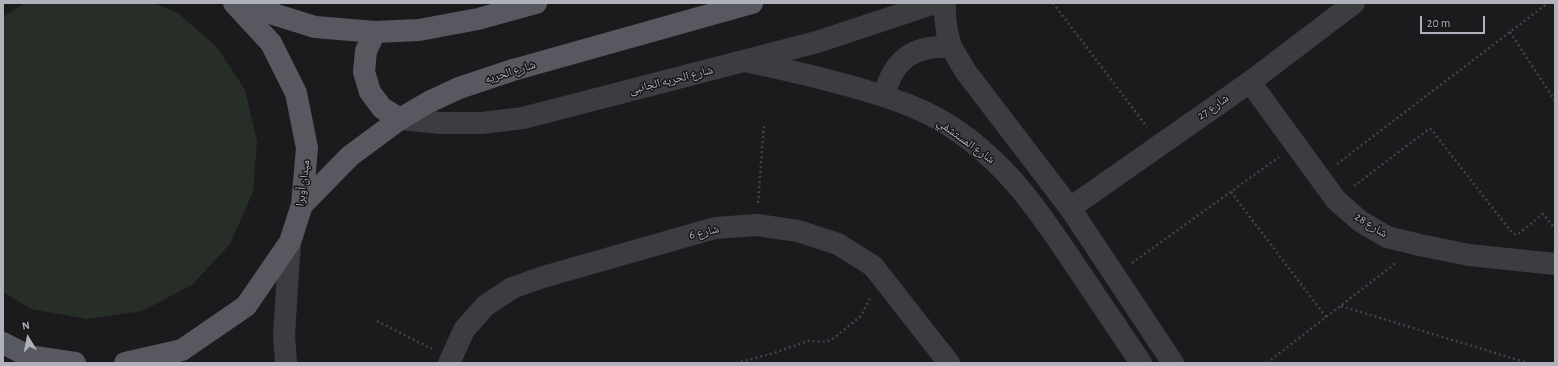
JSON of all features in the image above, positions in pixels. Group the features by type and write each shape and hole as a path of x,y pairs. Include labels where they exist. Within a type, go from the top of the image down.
{"main road":[{"name":"ميدان أوبرا","path":"125,363 182,350 246,306 290,242 302,205 306,148 296,93 271,43 234,3"},
{"path":"238,3 315,27 375,32 419,30 463,22 536,3"},
{"name":"شارع الحريه","path":"302,205 350,156 400,119 429,102 459,88 513,70 752,3"},
{"path":"375,32 366,51 364,72 370,92 382,108 400,119"},
{"path":"3,344 31,360 75,363"}],"street":[{"name":"شارع الحريه الجانبى","path":"400,119 441,124 475,123 523,118 817,42 935,3"},
{"path":"945,3 947,32 951,48 966,72 1070,208 1173,363"},
{"name":"شارع 27","path":"1070,208 1250,82 1354,3"},
{"path":"884,96 887,81 896,68 907,57 921,50 936,46 951,48"},
{"name":"شارع المستشفي","path":"746,61 838,82 918,108 950,126 979,147 1001,166 1041,215 1141,363"},
{"name":"شارع 28","path":"1250,82 1336,200 1360,221 1387,237 1469,256 1555,264"},
{"name":"شارع 6","path":"449,361 464,330 485,306 512,288 543,277 715,228 757,225 798,231 838,244 873,266 949,363"},
{"path":"286,363 284,335 290,242"}],"path":[{"path":"1053,3 1160,145"},
{"path":"1320,177 1548,3"},
{"path":"1510,32 1555,101"},
{"path":"757,225 764,125"},
{"path":"1336,200 1430,128 1513,234 1518,234 1543,214 1555,229"},
{"path":"1115,276 1296,145"},
{"path":"1231,192 1326,317"},
{"path":"1267,363 1420,245"},
{"path":"736,363 774,353 808,341 826,342 834,338 861,316 882,278"},
{"path":"1341,306 1528,363"},
{"path":"377,321 449,361"}],"shaded area":[{"path":"25,3 153,3 178,13 217,47 245,90 257,141 253,192 230,244 192,285 142,311 87,319 31,309 3,292 3,17"}]}
